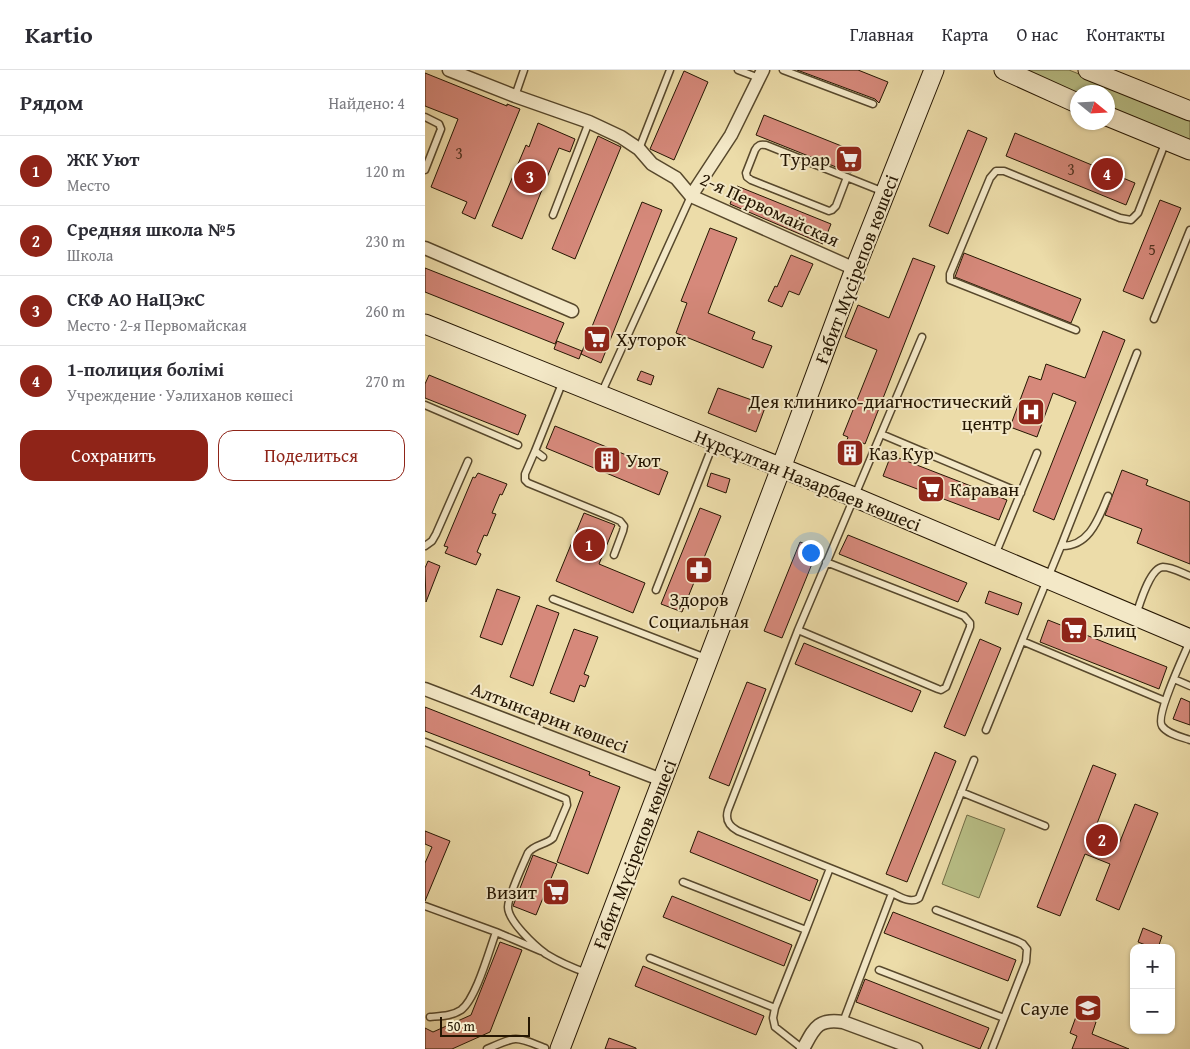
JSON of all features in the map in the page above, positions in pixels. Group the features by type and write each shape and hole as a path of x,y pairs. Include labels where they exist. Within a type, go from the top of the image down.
{"main road":[{"name":"Ғабит Мүсірепов көшесі","path":"549,1049 589,974 855,269 933,70"},
{"path":"1004,70 1070,100"},
{"path":"1088,70 1190,112"},
{"path":"1115,119 1190,150"},
{"name":"Нұрсұлтан Назарбаев көшесі","path":"425,324 853,497 1190,640"}],"street":[{"name":"2-я Первомайская","path":"449,70 589,122 621,137 639,149 652,164 676,178 691,196 855,269"},
{"path":"691,196 731,135 761,74"},
{"path":"425,248 572,311"},
{"name":"Алтынсарин көшесі","path":"425,689 662,780"},
{"path":"803,1049 813,1031 820,1023 827,1021 843,1022 916,1049"}],"lane":[{"path":"515,96 525,70"},
{"path":"639,149 670,70"},
{"path":"738,70 761,74"},
{"path":"783,70 873,104"},
{"path":"425,118 439,124 441,129 425,170"},
{"path":"553,214 589,122"},
{"path":"1076,330 950,280 950,274 990,178 996,171 1004,171 1120,218 1131,220 1138,213 1166,140"},
{"path":"847,178 836,206 829,211 751,180 747,177 746,173 755,150 762,145 885,192"},
{"path":"601,395 691,196"},
{"path":"1154,319 1188,243 1190,230"},
{"path":"922,338 798,630 728,810 727,817 730,825 738,831 910,900 916,900 919,898 974,760"},
{"path":"986,730 1137,353"},
{"path":"564,380 525,474 525,480 528,483 620,521 624,526 623,531 613,555"},
{"path":"425,405 518,445"},
{"path":"881,434 1021,493"},
{"path":"656,590 714,441"},
{"path":"535,451 543,458"},
{"path":"995,557 1037,454"},
{"path":"425,546 432,541 436,534 468,461"},
{"path":"1061,546 1073,545 1089,533 1098,520 1108,496"},
{"path":"798,630 938,689 941,690 947,687 970,627 968,620 964,616 826,562"},
{"path":"1135,616 1151,576 1157,570 1170,568 1190,576"},
{"path":"553,599 708,659"},
{"path":"1190,640 1160,717 1162,727 1190,740"},
{"path":"1022,641 1165,701"},
{"path":"1174,679 1190,686"},
{"path":"425,742 566,799 567,805 553,838 551,841 533,847 528,853 508,903 508,912 514,922 544,953"},
{"path":"961,792 1045,826"},
{"path":"803,1049 775,1027 773,1018 775,1008 830,868"},
{"path":"683,882 807,930"},
{"path":"843,1022 892,893"},
{"path":"425,906 497,932 589,974"},
{"path":"936,910 1017,941 1025,947 1028,953 991,1049"},
{"path":"430,1017 455,1014 466,1005 497,932"},
{"path":"650,958 775,1008"},
{"path":"879,970 1004,1018"},
{"path":"487,1049 513,1038 522,1039 549,1049"}],"green space":[{"path":"1018,70 1069,70 1106,85 1070,85 1070,91"},
{"path":"1115,89 1190,119 1190,140 1115,109"},
{"path":"967,815 1005,829 979,898 942,884"}],"building":[{"path":"797,70 858,70 888,82 879,103 875,99"},
{"path":"684,71 708,82 674,160 650,149"},
{"path":"425,73 507,106 507,104 520,109 475,219 462,213 467,202 431,187 458,119 425,106"},
{"path":"764,115 859,153 851,173 756,135"},
{"path":"538,123 575,139 570,152 559,148 522,239 492,226 526,145 529,147"},
{"path":"968,130 987,138 948,234 929,226"},
{"path":"1015,133 1135,183 1126,205 1006,156"},
{"path":"598,136 621,147 575,259 552,249"},
{"path":"737,186 831,224 823,244 730,204"},
{"path":"1160,200 1181,208 1143,299 1123,291"},
{"path":"642,202 662,210 601,363 581,354"},
{"path":"710,228 737,238 708,313 755,332 752,339 772,346 763,368 676,333 687,303 681,301"},
{"path":"964,253 1081,299 1071,323 955,277"},
{"path":"791,255 813,264 799,295 789,291 782,307 768,301 775,286 777,287"},
{"path":"913,258 935,266 865,444 861,442 854,464 840,460 848,437 843,435 877,350 845,337 858,305 889,318"},
{"path":"425,268 564,323 555,344 425,292"},
{"path":"1103,331 1125,340 1054,520 1033,511 1076,402 1053,393 1037,437 1010,427 1029,376 1041,380 1046,364 1085,378"},
{"path":"557,341 582,351 579,359 554,349"},
{"path":"641,371 654,376 651,385 637,380"},
{"path":"429,375 526,415 518,435 425,398 425,384"},
{"path":"718,388 766,405 756,432 708,413"},
{"name":"Уют","path":"555,426 668,472 659,495 546,448"},
{"path":"891,455 1007,500 999,520 883,476"},
{"path":"1122,470 1148,480 1146,485 1190,502 1190,564 1137,543 1142,529 1105,515"},
{"path":"478,473 507,484 502,495 500,494 492,513 496,514 487,536 484,535 477,552 481,554 476,565 445,553 448,547 444,546 473,477 475,478"},
{"path":"711,473 730,479 726,493 707,486"},
{"path":"700,508 721,516 682,612 661,604"},
{"path":"584,513 615,525 599,564 645,583 633,613 556,581"},
{"path":"848,535 967,583 958,602 839,554"},
{"path":"800,542 818,549 782,638 764,631"},
{"path":"428,561 440,566 426,602 425,568"},
{"path":"497,589 520,597 502,645 480,637"},
{"path":"989,591 1022,603 1018,615 985,603"},
{"path":"537,605 559,613 533,686 510,677"},
{"path":"1048,620 1167,667 1159,689 1040,642"},
{"path":"574,629 598,637 584,674 589,676 585,687 580,685 574,702 550,693"},
{"path":"980,639 1001,648 965,736 944,727"},
{"path":"804,643 921,691 912,712 795,664"},
{"path":"747,682 766,689 729,786 709,778"},
{"path":"1181,698 1190,702 1190,725 1173,719"},
{"path":"425,707 590,772 589,775 620,787 588,874 557,862 583,792 425,731"},
{"path":"935,752 956,761 907,882 886,874"},
{"path":"1093,765 1116,774 1093,834 1119,844 1135,804 1158,813 1119,910 1096,900 1110,864 1085,854 1060,916 1037,907"},
{"path":"425,831 450,841 425,901 425,863 432,847 425,844"},
{"path":"698,831 818,880 810,901 690,852"},
{"path":"533,855 557,864 536,915 513,906"},
{"path":"672,896 792,945 784,966 663,917"},
{"path":"893,912 1016,960 1008,981 884,933"},
{"path":"1143,928 1162,936 1159,944 1143,944 1138,942"},
{"path":"500,942 522,950 490,1032 452,1049 425,1049 425,1028 433,1032 471,1015"},
{"path":"643,966 764,1016 756,1035 635,986"},
{"path":"865,979 989,1028 980,1049 856,1002"},
{"path":"1077,1014 1096,1022 1092,1034 1129,1049 1072,1049 1077,1036 1070,1033"},
{"path":"609,1038 636,1048 636,1049 605,1049"}],"place":[{"name":"Турар","path":"849,159"},
{"name":"1-полиция болiмi","path":"1107,174"},
{"name":"СКФ АО НаЦЭкС","path":"530,177"},
{"name":"Хуторок","path":"597,339"},
{"name":"Дея клинико-диагностический центр","path":"1031,412"},
{"name":"Каз Кур","path":"850,453"},
{"name":"Уют","path":"607,460"},
{"name":"Караван","path":"931,489"},
{"name":"ЖК Уют","path":"589,545"},
{"name":"Здоров Социальная","path":"699,570"},
{"name":"Блиц","path":"1074,630"},
{"name":"Средняя школа №5","path":"1102,840"},
{"name":"Визит","path":"556,892"},
{"name":"Сауле","path":"1088,1008"}]}
